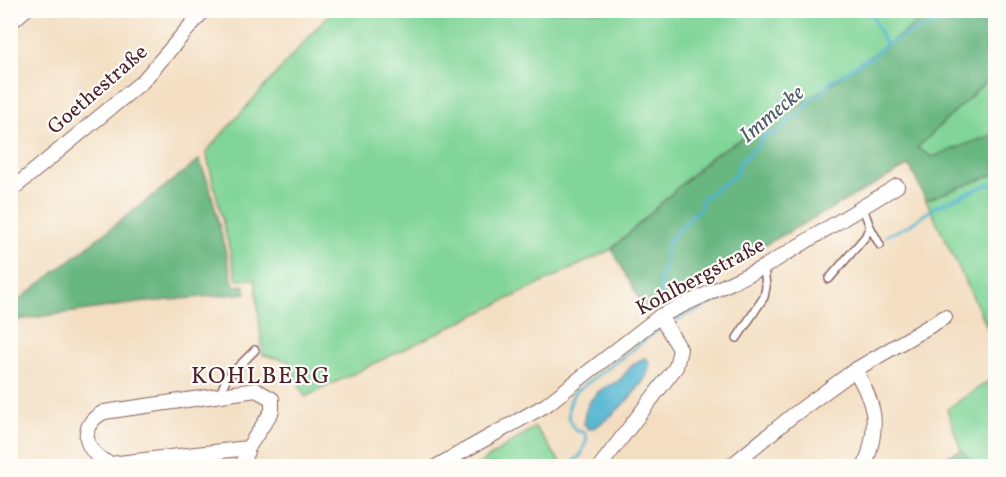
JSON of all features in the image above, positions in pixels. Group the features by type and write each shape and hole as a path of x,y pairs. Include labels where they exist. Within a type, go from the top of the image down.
{"street":[{"path":"10,23 25,10"},
{"name":"Goethestraße","path":"10,191 143,81 204,10"},
{"name":"Kohlbergstraße","path":"437,466 546,405 660,316 764,267 897,186"},
{"path":"600,466 676,367 680,349 660,316"},
{"path":"731,466 784,422 855,370 945,317"},
{"path":"855,370 873,411 874,441 865,466"},
{"path":"242,466 248,447 272,411 272,399 256,390 104,412 95,417 89,426 87,436 90,449 98,459 110,464 248,447"}],"lane":[{"path":"863,208 880,245"},
{"path":"829,279 870,227"},
{"path":"737,338 764,297 766,287 764,267"},
{"path":"220,395 226,378 255,350"}],"green space":[{"path":"332,11 935,11 806,101 712,156 612,249 305,397 288,361 263,355 255,279 237,280 206,152"},
{"path":"935,11 995,11 995,73 917,148 932,157 995,134 995,174 926,200 909,165 646,311 612,249 712,156 806,101"},
{"path":"995,73 995,134 932,157 917,148"},
{"path":"199,160 209,184 234,286 244,285 246,293 137,303 17,320 11,318 11,306"},
{"path":"995,174 995,343 926,200"},
{"path":"995,377 995,466 975,466 961,450 947,409"},
{"path":"535,427 561,463 558,466 476,466"},
{"path":"961,450 975,466 927,466"}],"water":[{"path":"646,358 649,362 647,374 634,393 605,420 589,429 584,424 584,418 595,395 617,382 637,362"}],"waterway":[{"path":"870,10 885,44"},
{"name":"Immecke","path":"662,300 659,279 665,270 666,248 670,240 699,210 704,197 735,176 740,162 765,136 781,131 791,118 801,116 810,99 823,94 829,82 872,57 885,45 972,10"},
{"path":"886,236 910,225 935,207 987,185 996,184"},
{"path":"674,321 744,289"},
{"name":"Immecke","path":"568,466 581,455 587,439 585,433 575,430 570,420 569,408 574,393 658,330"}],"district":[{"name":"KOHLBERG","path":"261,375"}]}
